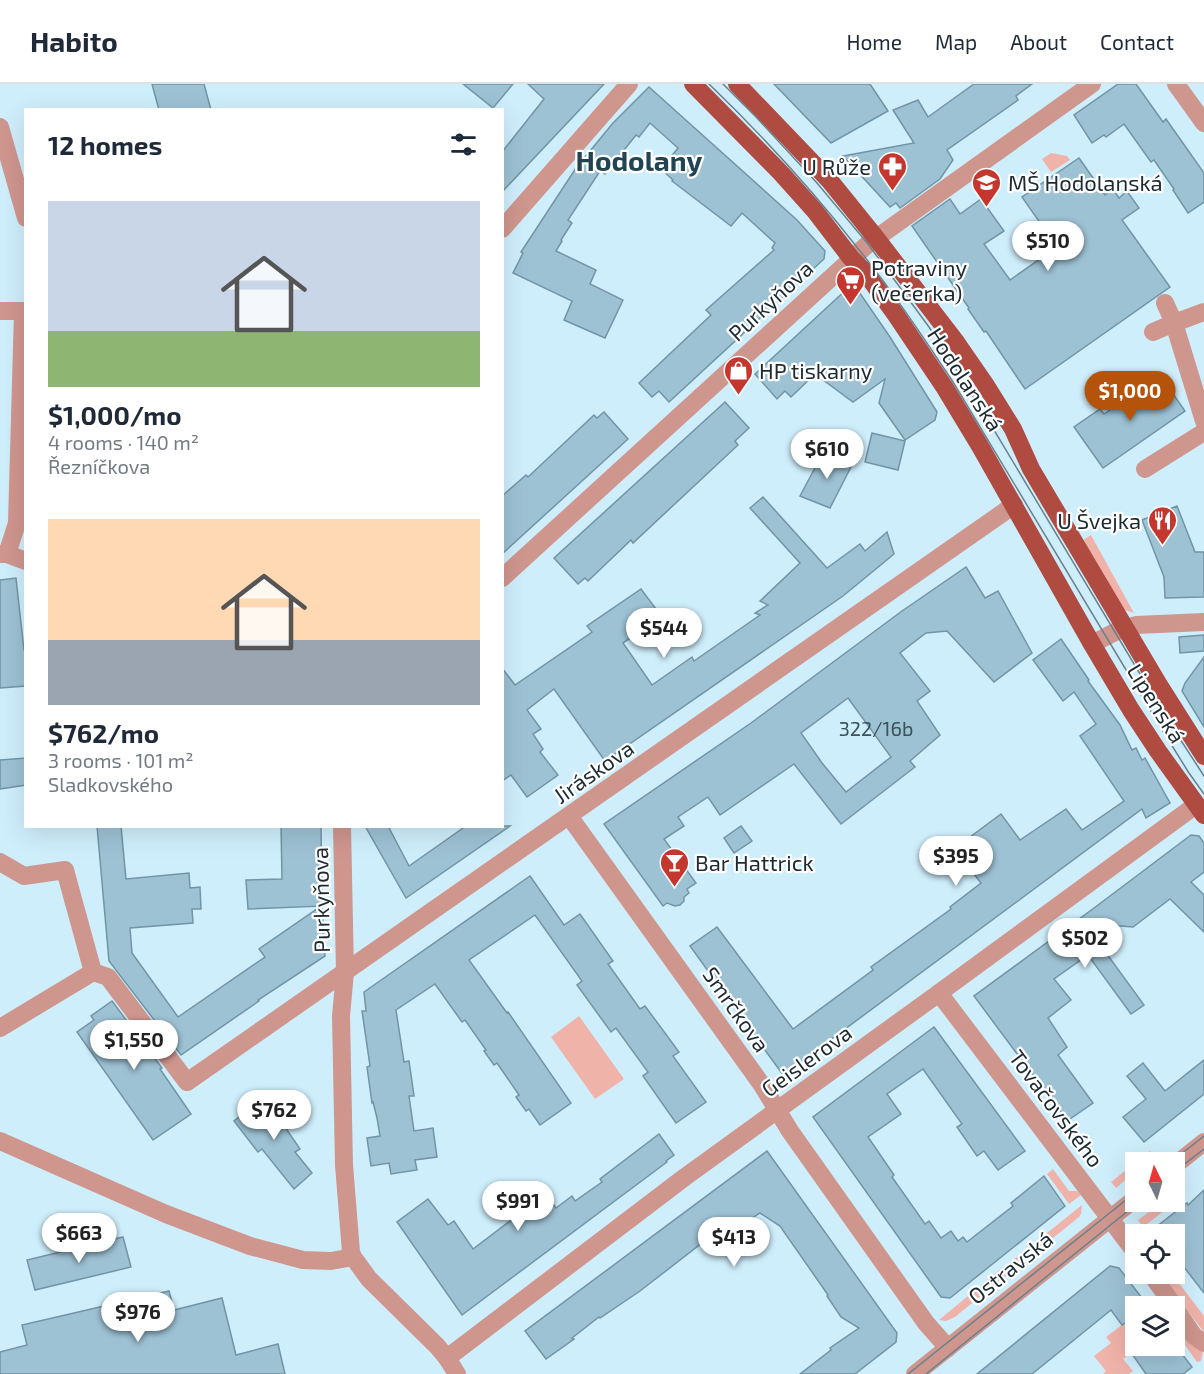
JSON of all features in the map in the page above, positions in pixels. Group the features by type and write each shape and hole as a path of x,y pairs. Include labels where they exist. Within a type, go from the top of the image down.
{"main road":[{"name":"Hodolanská","path":"693,84 781,173 815,211 884,297 945,388 1092,644"},
{"name":"Lipenská","path":"737,84 830,181 935,313 985,384 1013,429 1031,469 1159,685 1204,756"},
{"name":"Lipenská","path":"1092,644 1131,710 1200,810"}],"street":[{"path":"504,227 629,84"},
{"name":"Purkyňova","path":"504,576 851,258 908,214 1092,84"},
{"path":"1176,84 1204,123"},
{"path":"0,128 24,211"},
{"path":"1166,303 1204,421"},
{"path":"0,310 24,311 17,523 3,554 24,560"},
{"path":"1153,332 1204,312"},
{"path":"1145,469 1204,432"},
{"name":"Jiráskova","path":"93,972 108,978 187,1082 1014,505"},
{"path":"1092,644 1125,628 1144,624 1204,622"},
{"name":"Geislerova","path":"447,1358 685,1177 939,993 1200,810"},
{"name":"Smrčkova","path":"569,816 762,1085 789,1131 913,1304 948,1348"},
{"name":"Purkyňova","path":"342,828 345,972 341,1016 344,1165 353,1257"},
{"path":"0,862 24,876 65,870 93,972 0,1028"},
{"name":"Tovačovského","path":"939,993 1125,1239"},
{"path":"0,1141 166,1214 250,1246 303,1260 331,1261 353,1257 369,1279 447,1358 456,1374"},
{"path":"1185,1157 1204,1142"},
{"name":"Ostravská","path":"915,1374 1125,1206"},
{"path":"1185,1323 1194,1336 1204,1343"}],"shaded area":[{"path":"1051,153 1067,156 1070,160 1051,172 1042,159"},
{"path":"1091,535 1134,613 1122,609 1080,542"},
{"path":"579,1016 624,1079 595,1099 551,1037"},
{"path":"1053,1169 1069,1191 1077,1191 1081,1195 1069,1204 1047,1174"},
{"path":"1125,1171 1125,1180 1116,1188 1111,1182"},
{"path":"1082,1205 1079,1217 1012,1271 1007,1265"},
{"path":"1149,1212 1163,1212 1147,1224 1141,1224 1138,1220"},
{"path":"1003,1267 1009,1273 955,1317 946,1321 939,1320"},
{"path":"1167,1284 1180,1284 1204,1316 1204,1332 1185,1308 1185,1296 1176,1296"},
{"path":"1125,1323 1125,1356 1127,1356 1123,1359 1133,1371 1129,1374 1103,1374 1106,1371 1094,1356 1111,1343 1106,1337"},
{"path":"1185,1333 1203,1351 1201,1361 1197,1362 1185,1345"}],"building":[{"path":"152,84 204,84 210,108 158,108"},
{"path":"463,84 513,84 493,108"},
{"path":"528,84 604,84 504,190 504,149 544,99"},
{"path":"774,84 870,84 888,111 831,143"},
{"path":"974,84 1032,84 1016,96 1018,100 947,150 953,160 940,179 900,208 896,203 890,207 843,156 914,143 893,110 918,100 928,117"},
{"path":"1118,84 1136,84 1163,122 1166,119 1204,173 1204,202 1188,213 1154,160 1151,162 1124,124 1106,137 1104,135 1092,143 1074,115"},
{"path":"649,87 797,220 825,251 824,259 669,402 659,391 652,397 639,383 711,315 706,310 774,250 772,248 775,243 742,213 731,226 672,181 661,169 678,148 650,123 639,137 636,135 605,174 600,171 568,220 572,223 556,251 596,270 590,284 623,300 605,338 564,320 572,301 513,273 523,253 521,252 576,168 613,123"},
{"path":"1079,158 1105,195 1113,189 1119,198 1127,191 1139,208 1122,220 1170,287 1025,389 912,226 950,199 960,214 981,199 1004,231 984,244 1010,280 1057,247 1022,197"},
{"path":"848,288 857,289 937,412 935,420 905,440 879,403 885,379 853,402 815,374 791,397 785,391 777,399 755,374"},
{"path":"1160,375 1185,411 1103,468 1074,427 1100,409 1104,414"},
{"path":"725,402 749,428 735,441 738,445 633,543 631,540 588,581 585,578 578,584 554,558"},
{"path":"604,412 628,439 504,552 504,494 526,475 528,477 594,415 597,418"},
{"path":"872,433 905,441 898,470 865,462"},
{"path":"824,451 853,463 830,508 800,496"},
{"path":"763,497 827,568 860,544 865,551 887,532 894,554 843,596 605,761 554,689 527,710 541,729 533,734 543,749 540,752 558,775 527,797 511,775 504,780 504,671 515,685 592,632 587,626 641,589 662,617 623,643 652,685 692,657 694,661 760,615 755,613 768,605 760,601 800,563 750,508"},
{"path":"1177,506 1195,552 1204,552 1204,597 1165,598 1164,577 1142,520"},
{"path":"966,567 985,598 998,591 1032,653 994,682 947,631 926,633 900,653 930,691 917,701 940,735 910,761 915,767 841,824 794,764 720,815 708,797 678,817 684,826 664,839 696,883 687,889 689,893 680,905 667,903 663,906 604,824 751,723 902,611","holes":["848,698 891,757 846,792 801,733"]},
{"path":"16,578 24,650 24,686 0,688 0,580"},
{"path":"1204,635 1204,651 1180,653 1179,637"},
{"path":"1061,639 1120,725 1132,750 1136,748 1142,760 1145,758 1170,803 1146,818 1142,809 783,1075 690,946 717,927 793,1029 873,970 871,967 951,909 950,907 981,883 954,849 1001,814 1020,840 1066,809 1082,830 1124,801 1080,736 1096,724 1074,692 1063,701 1033,660"},
{"path":"1204,657 1204,727 1182,691 1185,683"},
{"path":"24,758 24,785 0,789 0,760"},
{"path":"510,826 406,898 366,828 389,828 409,866 463,828"},
{"path":"741,826 752,841 734,853 724,838"},
{"path":"97,828 121,828 126,879 189,873 190,888 200,887 201,909 192,909 193,923 130,928 132,953 178,1017 265,957 259,949 321,906 248,909 246,880 282,879 281,828 321,828 325,956 181,1055 109,961"},
{"path":"1191,835 1199,836 1204,843 1204,872 1191,882 1204,895 1204,932 1170,899 1133,927 1094,924 1107,941 1101,946 1144,1005 1131,1014 1088,955 1054,979 1071,1000 1048,1018 1067,1047 1058,1055 1093,1103 1067,1121 974,996"},
{"path":"530,876 564,925 580,914 613,961 608,964 640,1009 645,1006 679,1052 673,1056 706,1102 676,1123 643,1076 648,1072 616,1028 611,1032 577,985 582,981 535,915 469,960 571,1103 540,1125 529,1109 526,1111 516,1097 519,1095 497,1063 494,1065 465,1020 462,1022 435,984 396,1010 404,1062 409,1061 414,1096 409,1096 414,1131 433,1128 437,1157 415,1160 417,1170 391,1174 389,1163 371,1166 367,1138 380,1136 367,1067 370,1066 362,1011 366,1011 364,992"},
{"path":"112,1001 162,1068 160,1069 191,1114 153,1140 77,1032 94,1020 91,1016"},
{"path":"934,1027 1025,1151 998,1170 984,1151 977,1156 957,1127 962,1124 923,1069 887,1094 901,1114 868,1137 894,1175 892,1177 925,1224 929,1221 941,1238 951,1231 958,1241 963,1237 967,1242 1013,1206 1011,1203 1044,1176 1065,1206 950,1298 941,1297 813,1117"},
{"path":"1204,1060 1204,1094 1144,1142 1123,1117 1146,1099 1127,1076 1143,1063 1165,1091"},
{"path":"263,1098 288,1128 287,1130 300,1149 295,1152 312,1173 294,1189 262,1149 258,1152 234,1121"},
{"path":"659,1134 674,1155 667,1162 462,1315 397,1222 428,1199 448,1225 454,1221 473,1249 522,1212 518,1208 543,1190 556,1208 572,1196 575,1201 602,1182 600,1179"},
{"path":"767,1151 897,1333 896,1342 855,1374 800,1374 831,1350 830,1348 859,1328 841,1317 780,1226 760,1213 739,1227 733,1219 640,1291 599,1317 546,1359 525,1331"},
{"path":"1204,1190 1204,1293 1185,1268 1185,1224 1160,1224 1175,1212 1185,1212 1185,1205 1187,1203 1188,1205"},
{"path":"123,1237 131,1267 35,1290 27,1260"},
{"path":"1110,1266 1119,1268 1125,1276 1125,1284 1131,1284 1140,1296 1125,1296 1125,1323 1122,1325 1111,1310 1032,1374 977,1374"},
{"path":"169,1291 174,1310 222,1298 236,1355 278,1344 285,1374 0,1374 0,1352 27,1345 22,1325"},
{"path":"1133,1356 1184,1356 1192,1367 1183,1374 1146,1374"}],"tram line":[{"path":"709,84 806,186 843,229 908,315 953,382 1161,728 1204,794"},
{"path":"723,84 817,183 868,244 929,327 1204,776"},
{"path":"1184,1152 1204,1136"},
{"path":"1185,1164 1204,1149"},
{"path":"908,1374 1125,1201"},
{"path":"926,1374 1127,1212"}],"place":[{"name":"U Růže","path":"892,192"},
{"name":"MŠ Hodolanská","path":"987,208"},
{"name":"Potraviny (večerka)","path":"850,306"},
{"name":"HP tiskarny","path":"738,396"},
{"name":"U Švejka","path":"1162,546"},
{"name":"Bar Hattrick","path":"674,888"}],"district":[{"name":"Hodolany","path":"639,160"}]}
